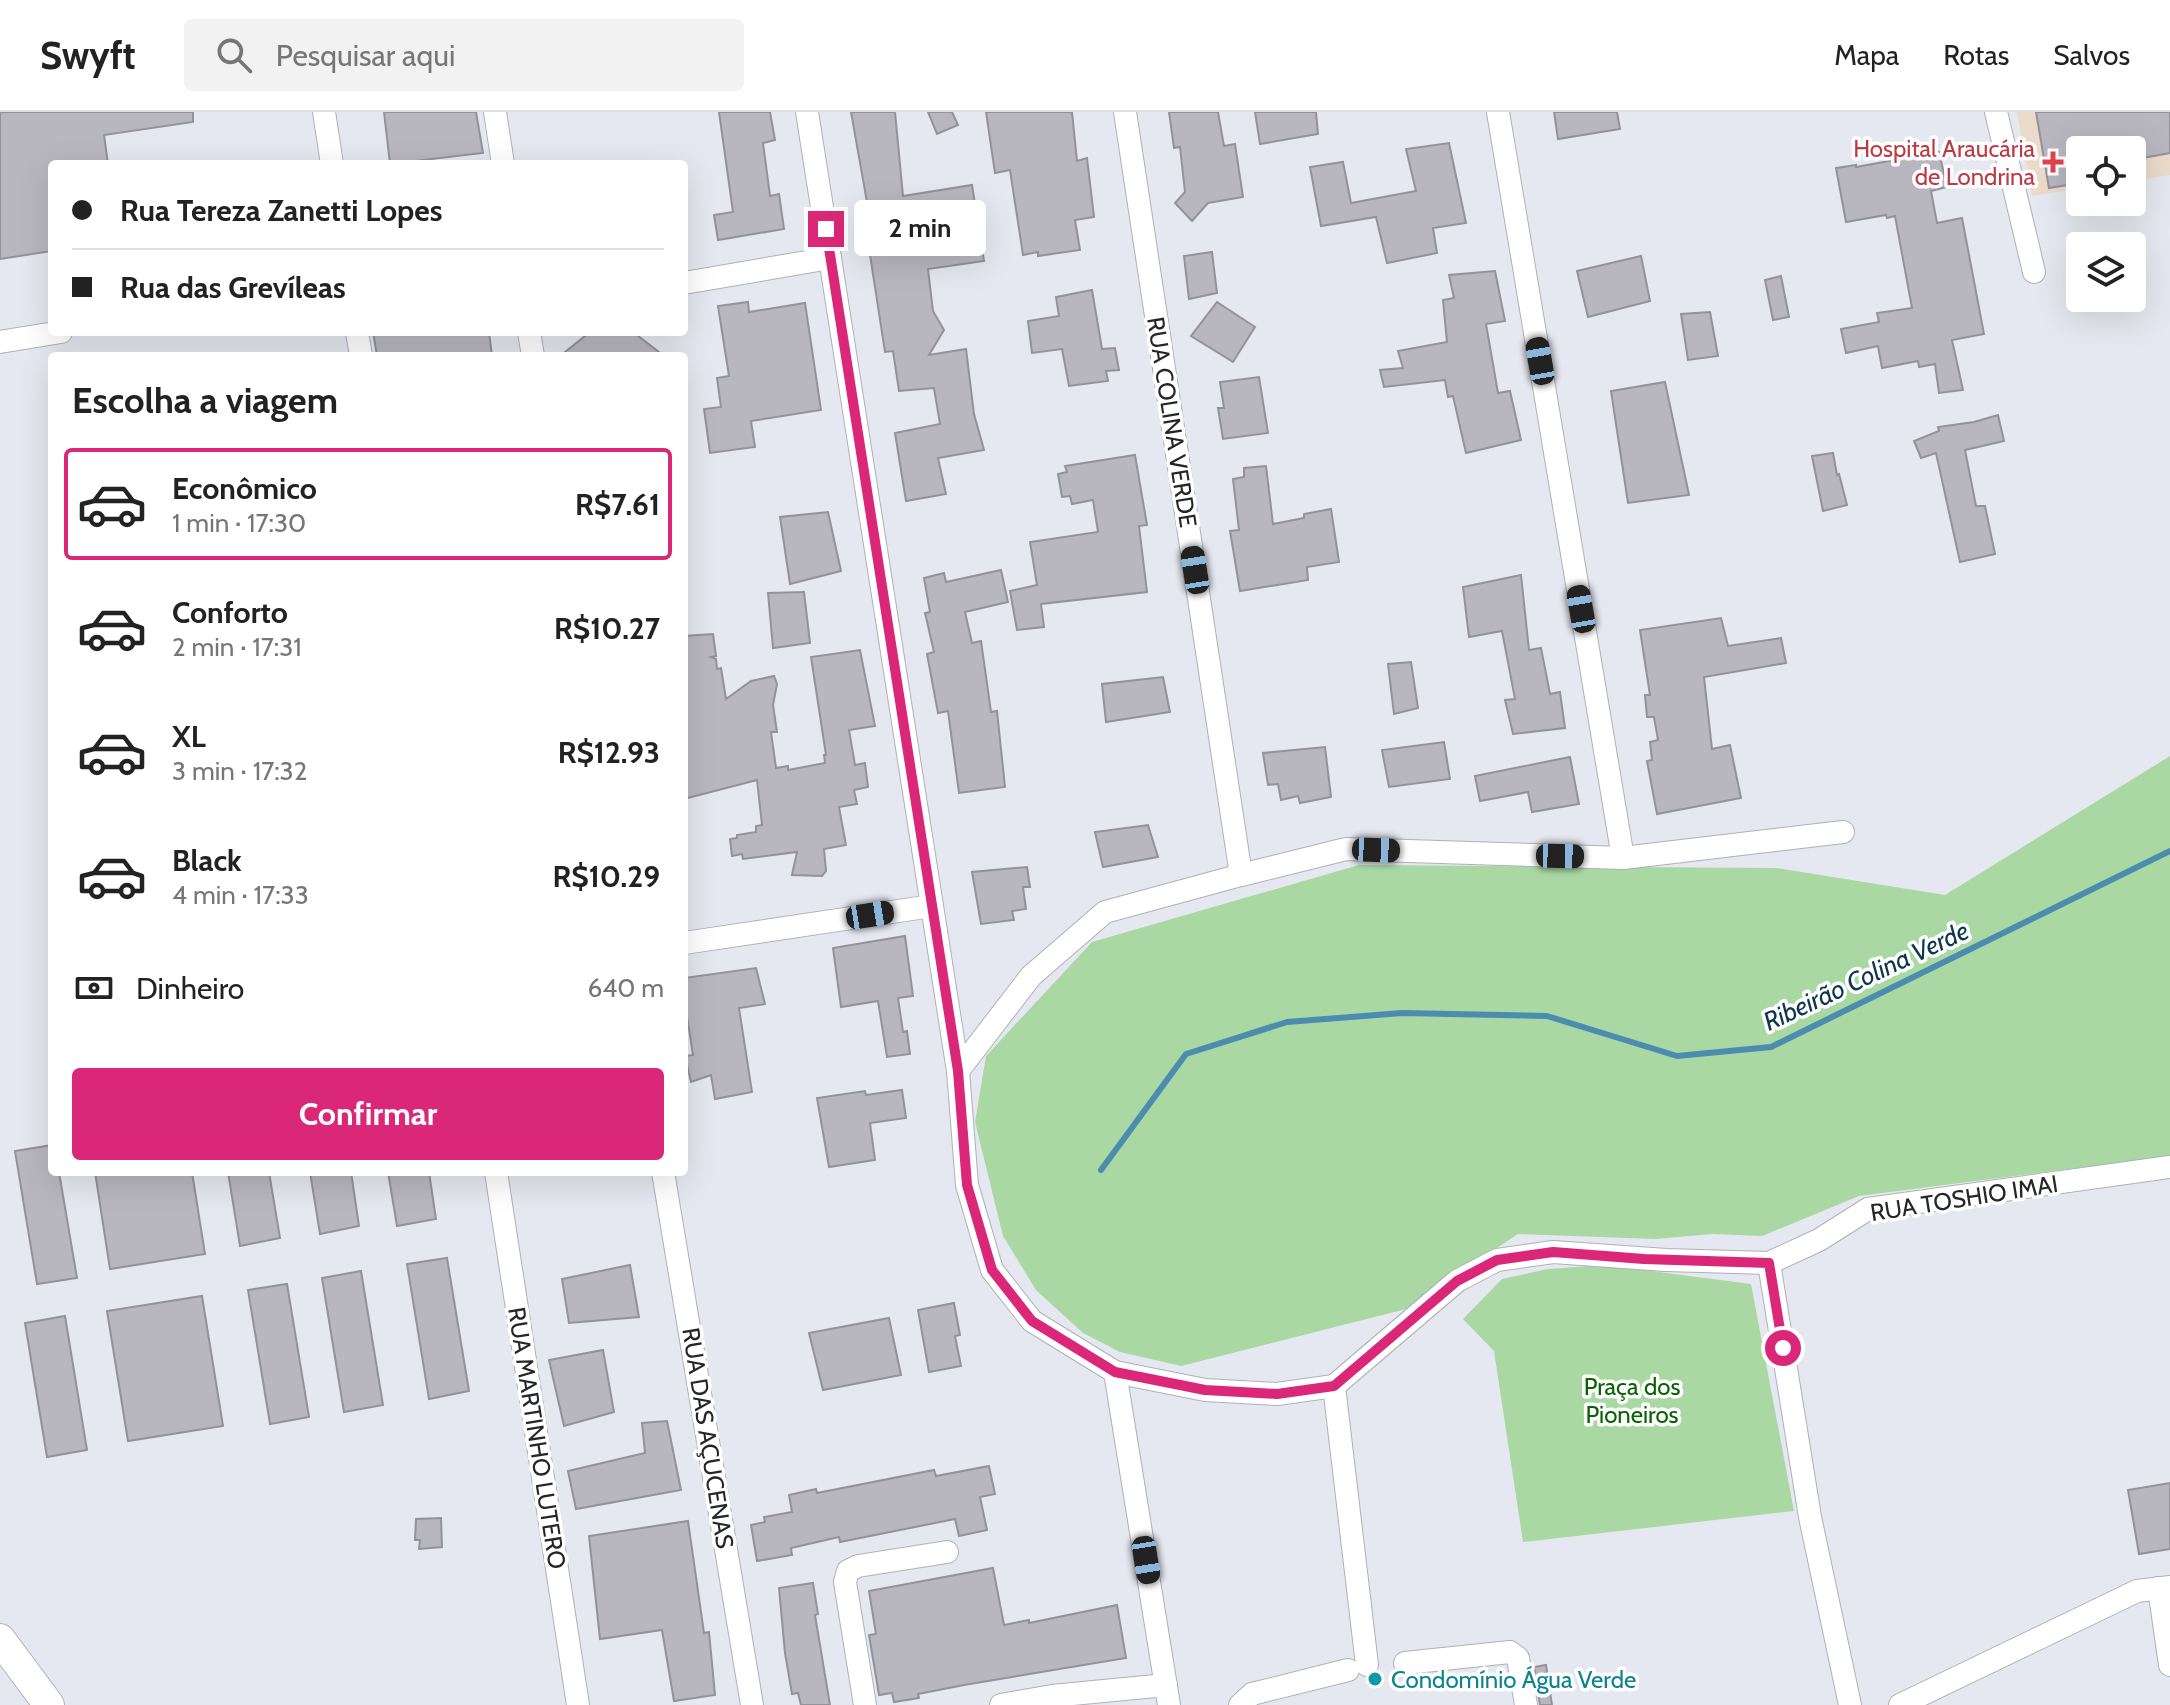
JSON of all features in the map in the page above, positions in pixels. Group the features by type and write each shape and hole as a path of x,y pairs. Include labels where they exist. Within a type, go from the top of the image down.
{"street":[{"path":"324,112 331,160"},
{"path":"495,112 502,160"},
{"path":"807,112 958,1071 967,1185 992,1270 1032,1321 1115,1372 1205,1390 1277,1394 1334,1386 1357,1668"},
{"name":"RUA COLINA VERDE","path":"1125,112 1241,875"},
{"path":"1498,112 1623,858"},
{"path":"1996,112 2034,272"},
{"path":"688,282 830,258"},
{"path":"0,342 48,334"},
{"path":"958,1071 1031,976 1105,912 1241,875 1346,849 1623,858 1843,832"},
{"path":"688,942 932,906"},
{"name":"RUA TOSHIO IMAI","path":"1334,1386 1457,1281 1497,1260 1553,1252 1653,1260 1769,1263 1819,1240 1868,1209 2170,1167"},
{"name":"RUA MARTINHO LUTERO","path":"497,1176 578,1705"},
{"name":"RUA DAS AÇUCENAS","path":"664,1176 752,1705"},
{"path":"1769,1263 1810,1517 1850,1705"},
{"path":"1001,1705 1167,1695 1115,1372"},
{"path":"865,1705 845,1582 848,1571 858,1566 947,1552"},
{"path":"1900,1705 2155,1589 2170,1665"},
{"path":"0,1639 49,1705"},
{"path":"1240,1705 1252,1694 1357,1668 1510,1652 1518,1658 1526,1705"}],"shaded area":[{"name":"Hospital Araucária de Londrina","path":"2017,112 2170,112 2170,175 2146,179 2146,136 2066,136 2066,190 2032,196"}],"green space":[{"path":"2170,756 2170,1156 1859,1196 1762,1236 1712,1234 1656,1239 1518,1234 1438,1287 1414,1307 1181,1366 1120,1352 1083,1333 1036,1290 1003,1236 975,1122 986,1056 1092,942 1359,865 1776,868 1945,895"},
{"name":"Praça dos Pioneiros","path":"1605,1265 1751,1284 1794,1511 1523,1542 1494,1351 1463,1319 1502,1279 1548,1269"}],"building":[{"path":"0,112 193,112 193,122 104,135 107,160 48,160 48,252 0,259"},
{"path":"384,112 476,112 483,153 424,160 390,160"},
{"path":"719,112 770,112 775,140 763,143 770,196 779,194 784,229 718,240 714,215 733,212"},
{"path":"851,112 895,112 903,196 972,185 984,261 928,269 933,311 944,330 929,355 966,349 974,414 984,450 938,458 946,494 906,501 895,433 940,424 934,388 899,391 893,351 885,352 862,203 867,202"},
{"path":"928,112 952,112 958,125 937,134"},
{"path":"986,112 1072,112 1077,161 1087,158 1094,217 1075,220 1080,250 1023,255 1010,170 995,173"},
{"path":"1169,112 1218,112 1224,146 1235,144 1243,197 1208,203 1192,221 1175,203 1185,192 1180,147 1174,148"},
{"path":"1255,112 1316,112 1318,134 1260,144"},
{"path":"1554,112 1617,112 1620,129 1558,139"},
{"name":"Hospital Araucária de Londrina","path":"2036,112 2170,112 2170,153 2146,157 2146,136 2066,136 2066,185 2049,188"},
{"path":"1449,143 1466,223 1433,228 1437,253 1387,263 1376,217 1321,226 1310,167 1343,162 1351,203 1416,191 1406,149"},
{"path":"1939,152 1947,187 1931,191 1937,223 1962,218 1984,334 1952,340 1963,390 1939,393 1935,364 1919,367 1918,361 1882,368 1878,346 1846,353 1841,329 1879,322 1877,313 1912,308 1895,216 1846,222 1836,168"},
{"path":"1212,252 1217,293 1189,299 1184,256"},
{"path":"1641,256 1650,301 1588,317 1577,271"},
{"path":"1495,271 1505,321 1486,324 1498,393 1510,391 1521,440 1466,453 1453,396 1448,397 1445,380 1384,387 1380,370 1403,368 1398,351 1447,342 1443,300 1454,298 1449,275"},
{"path":"1781,276 1789,317 1773,320 1765,280"},
{"path":"1092,290 1102,349 1115,348 1119,370 1106,371 1108,381 1069,386 1062,349 1032,353 1028,321 1059,316 1056,297"},
{"path":"748,302 749,312 805,303 821,410 751,421 755,447 710,453 704,409 721,407 717,378 729,376 718,306"},
{"path":"1217,302 1255,327 1233,362 1191,336"},
{"path":"1710,312 1718,356 1688,360 1681,314"},
{"path":"374,336 490,336 492,352 376,352"},
{"path":"585,336 638,336 659,352 565,352"},
{"path":"1259,377 1268,433 1223,439 1218,408 1224,408 1220,382"},
{"path":"1665,382 1689,495 1628,503 1611,391"},
{"path":"1998,415 2004,441 1965,450 1976,506 1985,506 1995,554 1960,562 1936,453 1921,458 1914,441 1939,431 1938,427"},
{"path":"1833,453 1847,505 1823,511 1812,456"},
{"path":"1135,455 1147,525 1139,526 1147,592 1041,604 1044,627 1017,630 1010,591 1037,585 1030,542 1098,532 1093,500 1072,504 1070,496 1062,497 1058,474 1067,472 1065,466"},
{"path":"1266,466 1273,524 1331,509 1339,562 1307,567 1308,580 1240,591 1230,531 1239,530 1233,479 1244,477 1244,468"},
{"path":"828,512 841,571 790,584 780,517"},
{"path":"1001,570 1008,602 965,612 972,643 981,641 991,712 997,711 1005,787 959,793 948,711 938,713 927,654 934,652 925,613 930,612 924,578 944,573 946,582"},
{"path":"1521,575 1529,650 1541,648 1550,694 1560,692 1565,728 1513,734 1505,700 1515,699 1502,631 1469,637 1463,587"},
{"path":"804,592 810,643 773,648 768,593"},
{"path":"1721,618 1728,646 1781,638 1786,663 1704,677 1712,749 1730,745 1741,798 1657,814 1647,761 1652,760 1650,742 1658,740 1654,717 1647,717 1645,695 1650,695 1640,630"},
{"path":"713,634 716,656 711,657 716,659 717,669 721,668 726,699 751,681 774,676 777,684 773,705 777,732 771,732 776,768 788,766 788,770 825,763 811,657 860,650 875,726 849,730 855,765 865,763 868,787 854,790 857,804 839,807 846,845 824,849 826,871 822,876 792,875 797,852 743,859 742,854 732,856 730,839 756,832 756,826 762,825 757,780 688,798 688,636"},
{"path":"1411,662 1418,708 1394,714 1388,664"},
{"path":"1163,677 1170,712 1106,722 1102,684"},
{"path":"1444,742 1450,779 1389,787 1382,750"},
{"path":"1325,747 1331,797 1300,803 1298,796 1281,800 1278,784 1268,785 1263,753"},
{"path":"1570,757 1579,804 1532,812 1528,792 1480,801 1475,776"},
{"path":"1148,825 1158,857 1103,867 1095,832"},
{"path":"1027,867 1030,887 1023,887 1026,909 1012,911 1014,920 981,924 972,872"},
{"path":"905,936 913,996 898,998 910,1054 887,1057 878,1001 841,1007 833,948"},
{"path":"756,968 765,1004 739,1008 752,1092 715,1099 711,1075 691,1082 688,1056 693,1055 688,1023 688,977"},
{"path":"902,1090 906,1118 870,1123 875,1160 829,1167 817,1098 865,1091 866,1095"},
{"path":"48,1146 48,1176 60,1176 77,1278 37,1284 15,1151"},
{"path":"96,1176 193,1176 205,1254 110,1269"},
{"path":"229,1176 270,1176 280,1238 240,1246"},
{"path":"311,1176 352,1176 359,1226 320,1234"},
{"path":"389,1176 430,1176 436,1219 397,1226"},
{"path":"447,1258 469,1391 429,1399 407,1264"},
{"path":"630,1265 639,1317 569,1323 562,1279"},
{"path":"361,1271 383,1405 344,1412 322,1278"},
{"path":"287,1284 309,1417 270,1424 248,1290"},
{"path":"202,1296 223,1426 128,1441 107,1311"},
{"path":"954,1303 960,1335 955,1336 961,1366 929,1372 918,1310"},
{"path":"65,1316 87,1450 47,1457 25,1323"},
{"path":"889,1318 901,1375 823,1390 809,1333"},
{"path":"603,1350 614,1412 564,1426 549,1360"},
{"path":"667,1421 681,1490 576,1509 568,1471 645,1453 642,1423"},
{"path":"989,1466 995,1494 980,1497 987,1530 959,1536 955,1519 840,1542 839,1537 791,1548 792,1555 757,1561 751,1525 765,1522 764,1517 792,1512 789,1495 816,1489 817,1493 934,1470 936,1476"},
{"path":"2170,1483 2170,1549 2139,1554 2128,1490"},
{"path":"441,1518 442,1547 419,1549 420,1540 415,1540 416,1519"},
{"path":"688,1521 704,1633 709,1632 715,1695 674,1701 662,1630 600,1639 589,1536"},
{"path":"993,1568 1004,1625 1117,1605 1126,1658 964,1685 894,1702 892,1693 879,1695 869,1635 876,1634 869,1591"},
{"path":"813,1583 818,1614 815,1615 830,1705 801,1705 798,1693 792,1694 785,1653 779,1588"},
{"path":"1546,1665 1552,1705 1540,1705 1534,1667"}],"waterway":[{"name":"Ribeirão Colina Verde","path":"1101,1170 1186,1054 1287,1022 1402,1013 1547,1016 1677,1056 1771,1047 2170,851"}],"place":[{"name":"Hospital Araucária de Londrina","path":"2053,162"},
{"name":"Condomínio Água Verde","path":"1375,1679"}],"route":[{"path":"826,229 958,1071 967,1185 992,1270 1032,1321 1115,1372 1205,1390 1277,1394 1334,1386 1457,1281 1497,1260 1553,1252 1600,1257 1769,1263 1783,1348"}]}
